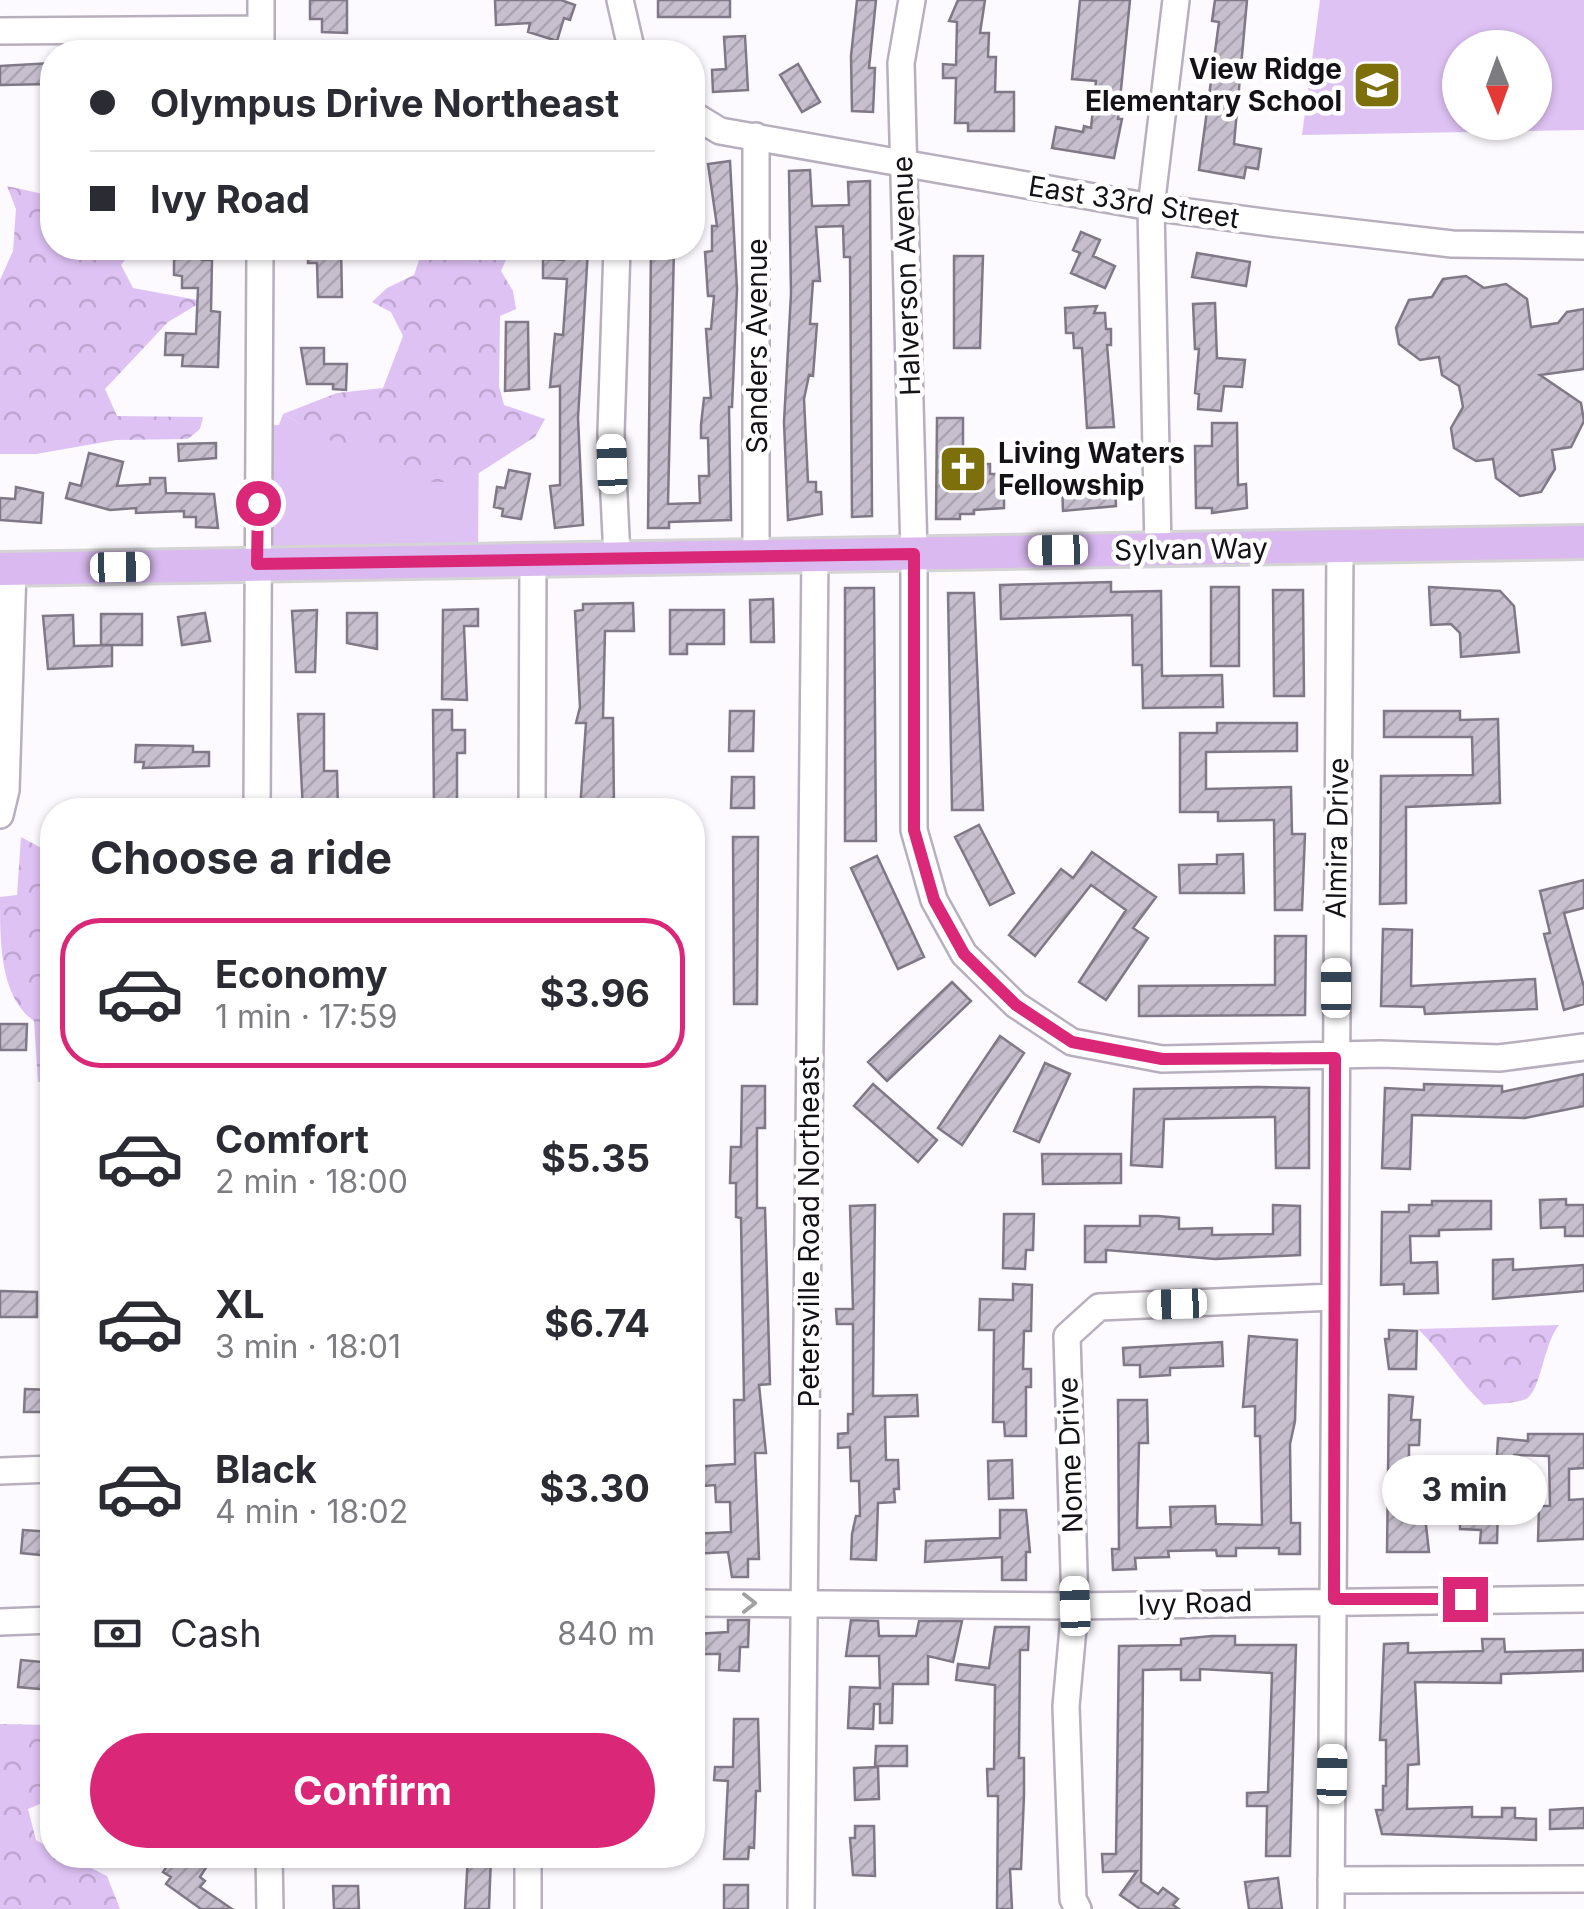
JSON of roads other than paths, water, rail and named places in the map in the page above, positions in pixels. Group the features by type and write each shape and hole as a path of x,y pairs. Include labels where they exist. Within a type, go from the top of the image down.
{"main road":[{"name":"Sylvan Way","path":"6,569 1584,542"}],"street":[{"path":"261,0 261,40"},
{"path":"620,0 629,40"},
{"name":"Halverson Avenue","path":"912,0 901,62 914,554 914,830 934,900 964,954 1016,1005 1072,1042 1162,1059 1499,1058 1584,1047"},
{"path":"1158,549 1151,207 1176,0"},
{"path":"0,30 237,40"},
{"name":"East 33rd Street","path":"705,121 720,130 1151,207 1452,244 1584,246"},
{"name":"Sanders Avenue","path":"756,136 756,556"},
{"path":"258,798 260,260"},
{"path":"616,558 611,433 617,260"},
{"name":"Almira Drive","path":"1331,1909 1340,547"},
{"name":"Petersville Road Northeast","path":"801,1909 814,556"},
{"path":"532,798 533,560"},
{"path":"0,815 6,790 6,569"},
{"name":"Nome Drive","path":"1078,1909 1072,1900 1066,1706 1075,1606 1067,1336 1099,1307 1334,1297"},
{"path":"0,1471 40,1470"},
{"name":"Ivy Road","path":"705,1603 1075,1606 1584,1598"},
{"path":"0,1622 40,1620"},
{"path":"269,1868 270,1909"},
{"path":"528,1868 528,1909"},
{"path":"1331,1880 1584,1880"}],"place":[{"name":"View Ridge Elementary School","path":"1377,85"},
{"name":"Living Waters Fellowship","path":"963,469"}]}
